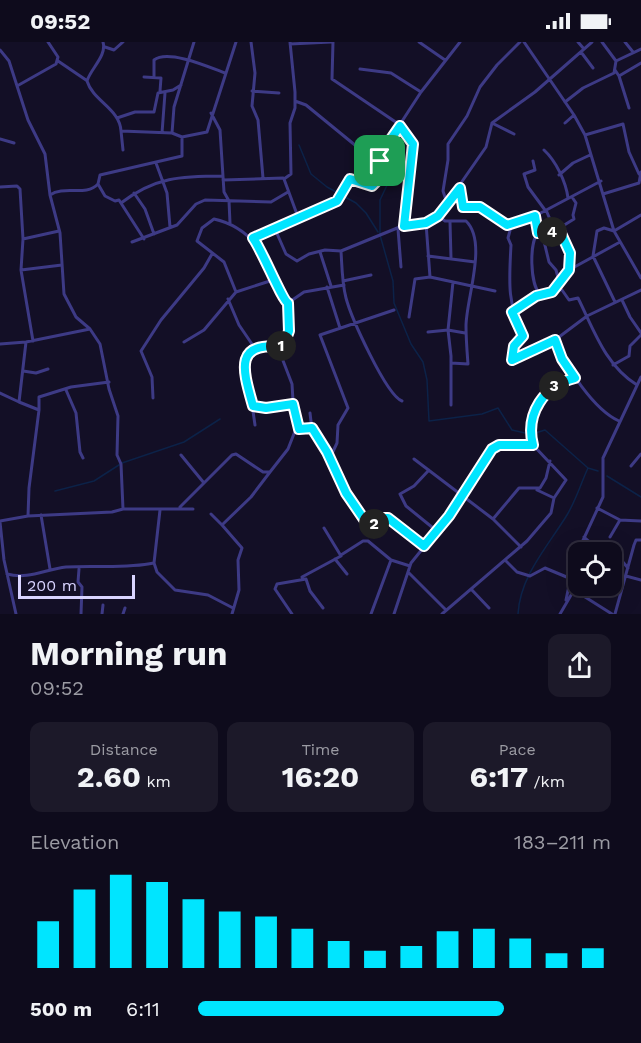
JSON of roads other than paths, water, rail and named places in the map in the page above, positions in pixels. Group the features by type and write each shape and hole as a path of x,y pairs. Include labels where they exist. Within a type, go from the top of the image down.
{"street":[{"path":"48,42 58,61 87,81 93,93 117,118 123,150"},
{"path":"87,81 105,47 103,42"},
{"path":"105,47 114,50 123,42"},
{"path":"172,133 174,107 194,42"},
{"path":"121,131 172,133 182,137 207,132 236,42"},
{"path":"251,42 255,73 252,106 258,120 263,178"},
{"path":"121,203 134,193 162,179 284,178 291,174 290,123 295,101 290,43 332,42 332,79 400,126 413,144 404,226"},
{"path":"419,42 445,60"},
{"path":"253,238 337,201 350,179 372,186 378,180 382,152 421,92 460,42"},
{"path":"447,203 442,191 448,160 448,144 467,116 480,87 496,65 522,42 549,78 585,135 601,181 614,231 641,278"},
{"path":"578,42 584,49"},
{"path":"275,229 289,258 297,261 320,252 341,251 404,226 426,223 438,216 460,188 486,147 492,123 535,92 592,42"},
{"path":"602,42 616,61 615,70 629,108"},
{"path":"625,42 633,52"},
{"path":"616,61 641,49"},
{"path":"0,50 9,61 28,120 45,154 50,195 60,231 62,281 66,301 76,318 90,329 100,345 109,389 118,416 117,455 121,464 123,509"},
{"path":"581,52 593,68"},
{"path":"154,76 156,58 188,60 226,73"},
{"path":"17,86 58,61"},
{"path":"619,76 641,63"},
{"path":"360,69 391,73 421,92"},
{"path":"565,102 615,70"},
{"path":"117,118 135,112 154,112 156,96 162,79 154,76 144,77"},
{"path":"159,92 165,93 181,85"},
{"path":"252,91 279,93"},
{"path":"162,133 165,93"},
{"path":"295,101 306,105 372,159 380,161"},
{"path":"212,113 220,130 224,192 229,201 230,223"},
{"path":"565,123 574,115"},
{"path":"492,123 514,134"},
{"path":"585,135 623,124 629,152 640,173 639,183 603,194"},
{"path":"50,195 56,191 91,190 98,184 102,173 182,156 182,137"},
{"path":"0,139 14,143"},
{"path":"542,295 536,290 531,263 534,237 540,233 557,230 574,219 576,203 570,197 550,156 544,150"},
{"path":"559,175 573,163 590,154"},
{"path":"533,161 535,170 524,174 528,187 546,210 570,253 569,270"},
{"path":"156,163 167,193 170,227"},
{"path":"284,178 288,192 293,197 298,217"},
{"path":"460,188 463,207 480,207 507,225 512,221 535,216 601,181"},
{"path":"98,184 105,196 121,203 144,239"},
{"path":"0,188 17,186 20,189 23,239 21,270 33,341"},
{"path":"132,242 177,225 196,204 205,200 271,201 288,192"},
{"path":"134,193 145,208 154,235"},
{"path":"438,216 450,222 466,221 472,227 475,262 466,333 468,364 451,363"},
{"path":"535,216 549,262 556,270 559,281"},
{"path":"615,302 593,256 597,231 604,228 614,231 641,216"},
{"path":"236,292 224,262 197,241 202,228 214,219 230,223 253,238 276,279 282,300 288,303"},
{"path":"512,221 508,237 511,245 509,298 512,312 523,336 514,346 511,361 555,340 587,316 641,290"},
{"path":"450,222 451,258"},
{"path":"426,223 430,277"},
{"path":"398,230 401,267"},
{"path":"23,239 60,231"},
{"path":"512,312 526,301 554,289 569,270 620,242"},
{"path":"341,251 344,283 354,323 391,392 402,401"},
{"path":"320,252 340,328"},
{"path":"153,398 152,377 141,351 151,339 161,320 204,268 212,254"},
{"path":"428,256 475,262"},
{"path":"21,270 62,265"},
{"path":"288,303 304,292 370,275"},
{"path":"409,317 415,279 430,277 473,284 495,291"},
{"path":"184,342 204,330 236,292 276,279"},
{"path":"451,405 448,330 453,282"},
{"path":"554,289 562,290 569,300 578,298 603,350 613,365 637,385"},
{"path":"228,299 239,325 255,348"},
{"path":"613,365 629,356 630,346 641,334 622,300"},
{"path":"222,525 251,497 288,449 297,426 292,384 282,358 289,331 288,303"},
{"path":"329,460 337,443 338,425 348,408 320,335 394,310"},
{"path":"0,344 33,341 90,329"},
{"path":"429,332 448,330 466,333"},
{"path":"555,340 562,359 601,412 619,421"},
{"path":"19,402 26,342"},
{"path":"255,425 244,361 248,352 255,348 272,345 283,347"},
{"path":"23,371 36,373 48,369"},
{"path":"582,542 604,490 601,475 603,458 641,377"},
{"path":"408,572 444,612 506,561 551,513 554,498 566,480 533,445 530,436 534,410 546,391 575,378"},
{"path":"28,516 39,397 109,381"},
{"path":"66,390 76,413 80,452 83,458"},
{"path":"0,393 39,410"},
{"path":"253,406 266,408 293,404"},
{"path":"310,413 312,428 327,452 346,493 370,528 382,518 388,518 424,546"},
{"path":"297,426 299,429 312,428"},
{"path":"394,614 410,566 438,531 495,447 533,445"},
{"path":"180,507 232,454 236,454 263,472 270,472"},
{"path":"631,466 641,454"},
{"path":"181,455 204,483"},
{"path":"414,459 494,519 521,547"},
{"path":"537,490 546,478 550,461"},
{"path":"429,470 414,486 400,494 406,506 438,531"},
{"path":"494,519 522,486 554,498"},
{"path":"597,508 620,520 641,521"},
{"path":"15,614 2,554 0,522 28,516 78,515 123,509 193,509"},
{"path":"160,510 154,563 158,572 175,590 208,595 233,608"},
{"path":"211,514 242,548 237,560 239,590 232,614"},
{"path":"41,515 50,569"},
{"path":"610,537 620,520"},
{"path":"324,528 341,555"},
{"path":"584,537 590,542"},
{"path":"584,596 614,614 636,540 641,540"},
{"path":"292,614 275,589 277,584 302,578 363,541 368,541 391,560 410,566"},
{"path":"335,559 347,574"},
{"path":"371,614 391,560"},
{"path":"506,561 517,572 530,576 545,568 568,578"},
{"path":"622,561 628,568"},
{"path":"0,578 28,576 50,569 154,563"},
{"path":"79,569 78,582 82,587 81,614"},
{"path":"626,576 641,580"},
{"path":"302,578 323,608"},
{"path":"566,602 568,586"},
{"path":"471,589 489,608"},
{"path":"560,614 570,596"},
{"path":"102,614 103,605"},
{"path":"123,614 125,608"}],"waterway":[{"path":"299,145 311,174 327,187 356,203 366,213 378,232"},
{"path":"398,162 380,200 380,235 393,281 394,303 411,344 423,362 427,380 429,421 482,414 498,408 512,430 525,433"},
{"path":"55,491 94,481 122,463 184,442 220,419"},
{"path":"532,434 545,430 588,468 598,471"},
{"path":"518,614 529,574 560,527 588,468"},
{"path":"607,476 641,497"}]}
